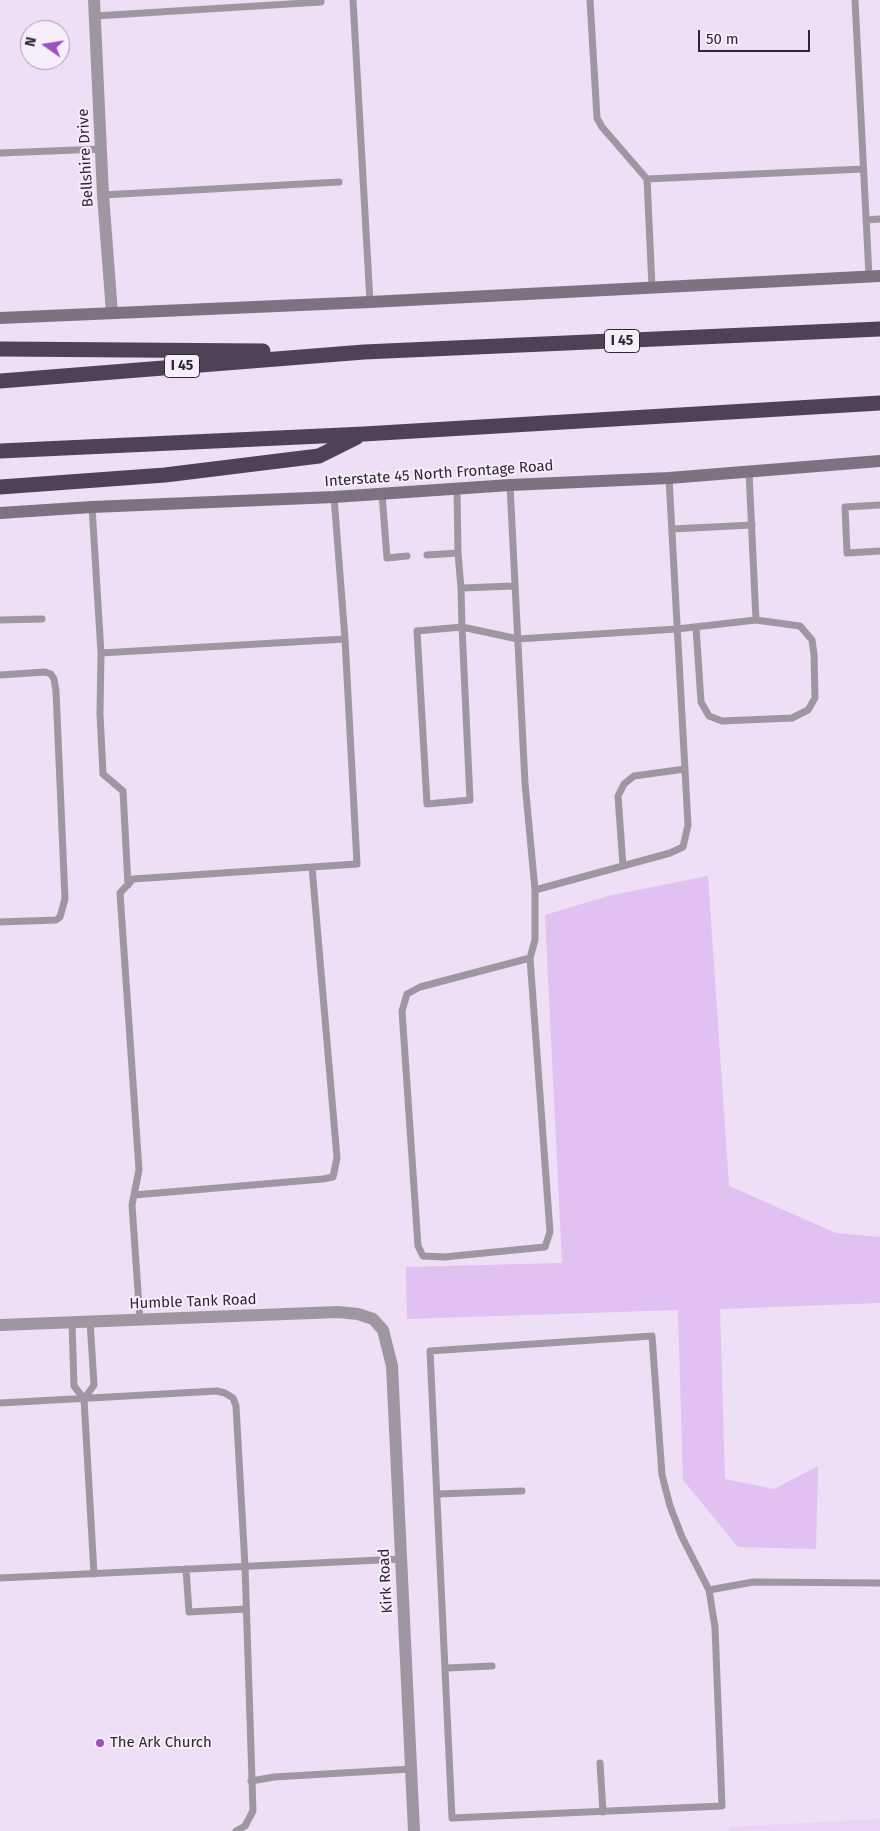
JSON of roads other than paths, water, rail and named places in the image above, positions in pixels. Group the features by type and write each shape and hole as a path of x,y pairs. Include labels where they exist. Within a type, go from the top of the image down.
{"highway":[{"name":"I 45","path":"0,381 364,352 880,330"},
{"path":"0,349 364,352"},
{"path":"0,451 364,434 880,402"},
{"path":"0,487 165,475 320,456 364,434"}],"main road":[{"path":"0,318 370,302 874,276"},
{"name":"Interstate 45 North Frontage Road","path":"0,513 669,478 880,461"}],"street":[{"name":"Bellshire Drive","path":"94,0 103,196 112,313"},
{"name":"Humble Tank Road","path":"0,1325 338,1312 358,1314 373,1320 383,1330"},
{"name":"Kirk Road","path":"383,1330 392,1366 414,1831"}],"lane":[{"path":"95,16 321,2 321,0"},
{"path":"353,0 370,302"},
{"path":"590,0 597,118 602,127 647,179 652,287"},
{"path":"855,0 866,220 874,276"},
{"path":"0,152 102,149"},
{"path":"647,179 863,169"},
{"path":"103,196 339,182"},
{"path":"866,220 880,219"},
{"path":"749,472 756,620"},
{"path":"535,890 670,853 683,847 688,825 669,478"},
{"path":"510,485 525,783 535,890 535,940 530,958 550,1232 545,1247 444,1257 423,1256 418,1246 402,1011 407,994 420,987 530,958"},
{"path":"457,488 458,553 461,588 462,627 470,800 427,804 417,631 462,627 518,639 678,628 696,626 756,620 800,626 812,640 814,654 815,698 808,710 792,718 722,721 709,716 701,702 696,626"},
{"path":"382,494 387,558 407,556"},
{"path":"140,1320 132,1206 139,1170 120,893 133,879 357,864 345,640 334,497"},
{"path":"880,505 845,507 847,553 880,551"},
{"path":"92,507 101,653 100,714 103,774 122,791 128,885"},
{"path":"672,529 752,524"},
{"path":"427,555 458,553"},
{"path":"461,588 514,586"},
{"path":"0,620 42,619"},
{"path":"101,653 345,640"},
{"path":"0,674 45,672 51,674 54,679 65,899 60,917 56,920 0,922"},
{"path":"623,866 618,796 624,784 634,776 685,769"},
{"path":"134,1195 333,1177 337,1158 312,867"},
{"path":"84,1399 94,1385 90,1321"},
{"path":"72,1322 74,1386 84,1399 94,1574"},
{"path":"652,1336 662,1475 670,1506 682,1537 709,1590 715,1627 722,1806 452,1818 430,1351 652,1336"},
{"path":"0,1403 217,1391 233,1398 236,1406 244,1566 253,1811 245,1826 236,1831"},
{"path":"438,1494 522,1491"},
{"path":"0,1578 401,1559"},
{"path":"186,1569 189,1612 246,1609"},
{"path":"709,1590 752,1582 880,1583"},
{"path":"446,1668 492,1666"},
{"path":"600,1763 603,1812"},
{"path":"251,1781 274,1777 411,1769"}],"place":[{"name":"The Ark Church","path":"100,1743"}]}
